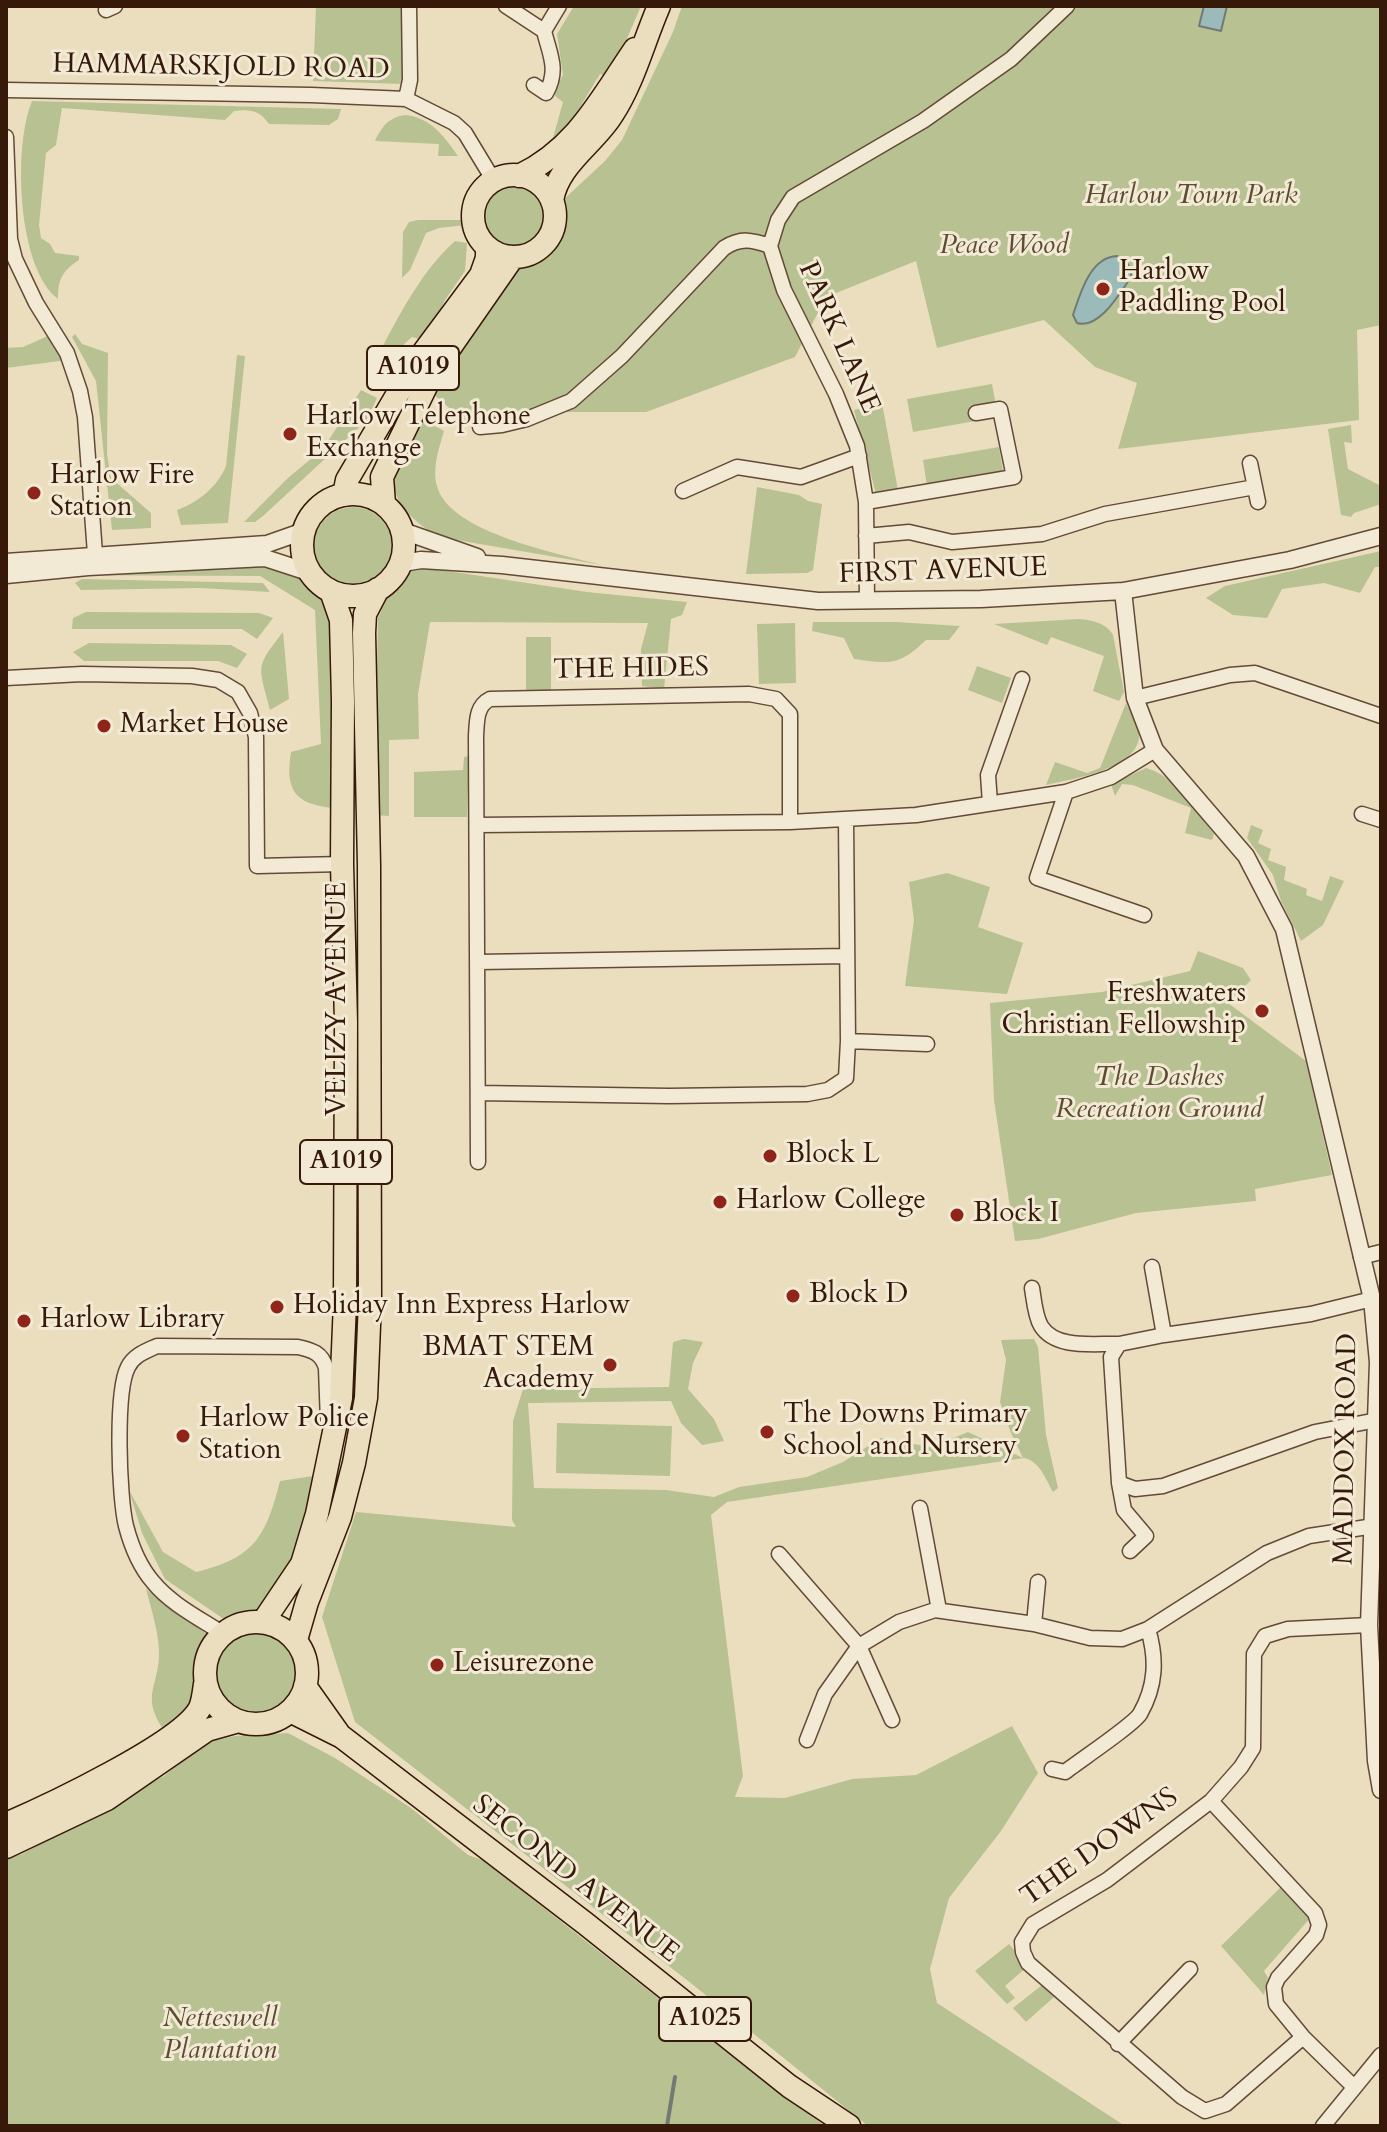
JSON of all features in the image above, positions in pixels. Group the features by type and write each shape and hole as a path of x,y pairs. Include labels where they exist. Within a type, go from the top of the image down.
{"main road":[{"path":"519,176 540,166 571,140 597,108 655,16"},
{"path":"552,201 539,184 519,176 506,176 494,181 480,194 474,209 473,222 477,234 487,247 513,257 527,255 548,239 555,214 552,201 554,188 566,169 611,118 633,79 655,16"},
{"name":"A1019","path":"344,495 347,480 417,361 481,275 487,247"},
{"name":"A1019","path":"384,504 382,477 433,372 513,257"},
{"path":"361,494 384,504 394,513 403,531 402,559 397,571 389,582 366,594 351,596 331,591 308,572 302,548 304,531 319,507 332,498 344,495 361,494"},
{"name":"VELIZY AVENUE","path":"296,1640 307,1602 340,1517 366,1398 370,1301 369,865 364,633 365,614 378,589"},
{"name":"VELIZY AVENUE","path":"263,1622 302,1564 317,1514 341,1398 345,1302 346,1023 342,864 343,701 341,620 331,591"},
{"path":"6,1824 60,1802 173,1735 200,1707 208,1653 222,1633 242,1623 263,1622 280,1627 296,1640 306,1664 305,1686 290,1711 271,1722 239,1721 225,1714 214,1703 205,1684"},
{"name":"SECOND AVENUE","path":"305,1686 342,1737"},
{"name":"SECOND AVENUE","path":"290,1711 342,1737 586,1924 789,2086 849,2126"},
{"path":"6,1847 107,1799 207,1730 239,1721"}],"street":[{"path":"406,99 410,80 409,6"},
{"path":"506,6 544,31 553,80 546,93 534,85"},
{"path":"544,31 559,6"},
{"name":"PARK LANE","path":"867,601 866,502 859,456 836,394 784,290 770,246 778,220 793,197 934,113 1011,59 1067,6"},
{"name":"HAMMARSKJOLD ROAD","path":"6,90 406,99 454,123 465,133 494,181"},
{"path":"6,137 10,239 15,259 36,303 67,353 80,391 85,417 95,554"},
{"path":"480,427 527,419 571,401 622,356 724,248 734,241 750,239 770,246"},
{"path":"866,502 1014,477 1000,409 976,413"},
{"path":"683,491 737,467 801,477 859,456"},
{"path":"1250,463 1258,502"},
{"path":"866,536 909,532 952,542 1042,534 1118,511 1255,487"},
{"path":"6,562 267,544 304,531"},
{"name":"FIRST AVENUE","path":"403,531 502,565"},
{"name":"FIRST AVENUE","path":"397,571 403,563 421,560 502,565 818,601 981,599 1123,591 1290,560 1381,536"},
{"path":"6,575 238,558 278,560 308,572"},
{"name":"MADDOX ROAD","path":"1123,591 1135,698 1155,750 1246,856 1284,929 1372,1299 1378,1362 1369,1625 1378,1705 1376,1761 1381,1790"},
{"path":"1135,698 1230,675 1255,673 1381,716"},
{"path":"6,678 82,674 192,676 218,680 238,692 250,713 256,737 257,866 342,864"},
{"path":"990,803 988,775 1022,679"},
{"name":"THE HIDES","path":"478,1162 476,736 478,712 483,703 490,699 592,696 750,694 776,699 790,714 790,822"},
{"path":"478,825 790,822 916,815 1066,792 1111,777 1155,750"},
{"path":"1066,792 1037,878 1144,915"},
{"path":"1362,814 1381,820"},
{"path":"479,1093 669,1096 807,1094 828,1090 846,1078 846,819"},
{"path":"478,962 847,956"},
{"path":"848,1041 927,1044"},
{"path":"1361,1257 1381,1252"},
{"path":"1152,1267 1164,1335"},
{"path":"1032,1288 1039,1324 1049,1336 1071,1343 1119,1344 1311,1314 1372,1299"},
{"path":"1119,1344 1111,1357 1119,1483 1124,1510 1146,1536 1130,1551"},
{"path":"222,1633 188,1612 153,1582 132,1545 125,1523 122,1489 122,1383 129,1364 141,1353 157,1346 298,1347 313,1350 326,1368 329,1393 328,1458"},
{"path":"1119,1483 1135,1489 1163,1486 1315,1432 1377,1420"},
{"path":"920,1508 939,1610"},
{"path":"807,1740 825,1694 859,1646 899,1622 939,1610 1034,1624 1090,1638 1122,1639 1148,1629 1267,1553 1309,1536 1374,1526"},
{"path":"779,1554 859,1646 892,1720"},
{"path":"1034,1624 1038,1582"},
{"name":"THE DOWNS","path":"1303,2037 1226,2104 1205,2111 1182,2097 1118,2044 1028,1963 1023,1952 1024,1936 1033,1924 1107,1880 1211,1801 1241,1767 1253,1748 1254,1654 1265,1636 1288,1629 1369,1625"},
{"path":"1052,1769 1065,1772 1139,1716 1154,1676 1155,1652 1148,1629"},
{"name":"THE DOWNS","path":"1211,1801 1315,1913 1319,1925 1316,1935 1278,1978 1274,1987 1276,2004 1303,2037 1353,2086"},
{"path":"1118,2044 1190,1969"},
{"path":"1323,2126 1381,2055"}],"green space":[{"path":"316,6 404,6 403,84 313,81"},
{"path":"574,6 641,6 610,78 600,74 562,137 553,138 563,102 555,96 555,88 563,75 557,34"},
{"name":"Harlow Town Park","path":"682,6 1381,6 1381,325 1357,330 1359,420 1118,449 1137,383 1095,367 1044,320 937,348 916,261 826,297 795,357 646,412 555,412 464,421 431,392 513,257 547,252 557,241 563,200 605,161 622,140 673,32"},
{"path":"32,101 341,109 338,119 329,125 269,124 258,113 245,110 234,111 225,120 62,108 56,145 46,153 39,225 41,238 50,244 55,253 79,256 79,260 62,276 58,299 44,283 34,261 22,205 22,147"},
{"path":"406,115 430,124 458,156 438,156 439,144 375,141 387,123"},
{"path":"513,187 534,196 543,217 534,238 513,247 492,238 483,217 492,196"},
{"path":"466,220 466,225 426,233 410,270 402,278 403,232 409,222"},
{"path":"455,241 467,243 465,271 445,300 431,333 423,340 412,337 401,347 387,379 370,370 418,285"},
{"path":"75,334 82,344 108,353 107,454 111,478 151,513 151,528 112,530 96,381 72,337"},
{"path":"50,335 67,360 6,368 6,348 23,347"},
{"path":"237,355 245,356 228,523 181,525 177,510 206,493 218,481 226,466"},
{"path":"992,384 998,417 913,432 907,399"},
{"path":"361,390 377,398 366,421 263,516 255,522 244,522 289,477 323,449"},
{"path":"882,403 898,490 876,494 854,410"},
{"path":"421,418 444,431 436,466 437,486 446,502 462,517 484,529 535,548 602,565 439,537 423,527 402,505 395,488 402,456"},
{"path":"1351,425 1352,443 1344,442 1348,469 1381,486 1381,504 1354,513 1351,517 1341,515 1328,429"},
{"path":"999,447 1003,472 927,486 923,460"},
{"path":"757,487 799,495 822,504 813,570 807,573 746,574"},
{"path":"353,507 368,510 380,519 389,531 392,546 389,561 380,573 368,582 353,585 338,582 326,573 317,561 314,546 317,531 326,519 338,510"},
{"path":"1381,551 1381,567 1375,567 1360,593 1324,583 1282,589 1267,618 1233,615 1206,598 1225,586"},
{"path":"258,562 289,570 330,602 338,615 333,808 301,799 291,785 289,765 291,752 321,744 315,610 260,576 33,575"},
{"path":"421,567 587,592 687,602 682,615 671,619 664,689 642,686 641,649 648,623 430,622 418,694 419,739 389,740 389,816 374,815 378,618 393,585 406,572"},
{"path":"82,579 263,583 270,592 200,588 81,590 75,583"},
{"path":"86,612 259,613 273,618 257,639 242,629 72,629 73,618"},
{"path":"1079,619 1103,625 1113,635 1124,692 1119,701 1093,691 1104,656 1051,637 1047,645 994,624"},
{"path":"813,622 960,626 949,640 926,640 901,659 877,662 854,659 844,638 812,631"},
{"path":"795,623 796,683 759,684 757,624"},
{"path":"283,632 289,699 270,710 263,684 263,661"},
{"path":"526,637 551,637 551,690 526,690"},
{"path":"89,643 231,645 247,654 237,668 218,661 84,661 73,652"},
{"path":"977,666 1011,678 1002,703 968,690"},
{"path":"1126,703 1139,733 1137,745 1129,755 1103,770 1046,785 1055,762 1087,773 1100,768"},
{"path":"469,756 467,817 414,817 414,772 463,770 464,757"},
{"path":"1146,768 1166,778 1184,795 1214,834 1212,840 1185,833 1191,808 1133,785 1122,784 1115,796 1111,784"},
{"path":"1251,825 1263,830 1258,843 1271,849 1268,860 1286,867 1284,880 1307,889 1306,895 1322,901 1330,876 1344,881 1323,925 1301,941 1281,901 1273,875 1247,838"},
{"path":"947,873 990,887 978,927 1023,943 1007,994 905,986 914,920 909,882"},
{"name":"The Dashes Recreation Ground","path":"1198,951 1243,968 1251,980 1228,1003 1306,1061 1332,1175 1255,1189 1256,1201 1136,1213 1038,1239 1015,1241 994,1100 990,1003 1102,992 1190,971"},
{"path":"684,1339 703,1342 693,1363 688,1389 714,1419 724,1441 702,1445 681,1423 671,1401 528,1403 534,1488 666,1490 714,1497 739,1487 807,1477 843,1462 881,1438 931,1447 968,1432 1023,1458 1000,1402 1006,1360 1001,1340 1034,1339 1038,1347 1046,1435 1058,1488 1053,1492 1038,1467 1024,1458 727,1502 711,1515 743,1776 735,1797 785,1798 852,1779 916,1775 1012,1726 1038,1773 1001,1831 949,1898 930,1969 937,2003 1125,2126 868,2126 692,1984 355,1722 322,1617 356,1512 516,1527 512,1520 513,1421 523,1389 669,1387 673,1342"},
{"path":"557,1423 672,1426 670,1476 556,1473"},
{"path":"313,1476 322,1478 304,1540 266,1606 228,1622 165,1579 142,1533 129,1490 163,1552 196,1572 232,1560 255,1542 269,1516 280,1481"},
{"path":"146,1589 209,1636 198,1658 198,1689 189,1715 163,1729 153,1707 159,1651"},
{"path":"255,1631 271,1634 284,1643 293,1656 296,1672 293,1688 284,1701 271,1710 255,1713 239,1710 226,1701 217,1688 214,1672 217,1656 226,1643 239,1634"},
{"name":"Netteswell Plantation","path":"288,1733 335,1758 411,1808 468,1855 482,1860 825,2126 6,2126 6,1859 22,1854 164,1776 205,1743 235,1736"},
{"path":"1282,1886 1311,1917 1264,1971 1268,1978 1264,1995 1221,1946"},
{"path":"1009,1944 1028,1966 1005,1986 1015,1998 1007,2004 975,1971"},
{"path":"1042,1985 1054,1997 1026,2022 1013,2008"}],"water":[{"path":"1204,6 1227,6 1221,31 1199,26"},
{"name":"Harlow Paddling Pool","path":"1117,256 1128,264 1131,277 1101,316 1085,324 1077,323 1073,315 1088,278 1100,263"}],"waterway":[{"path":"667,2126 675,2077"}],"place":[{"name":"Harlow Paddling Pool","path":"1103,289"},
{"name":"Harlow Telephone Exchange","path":"290,434"},
{"name":"Harlow Fire Station","path":"34,493"},
{"name":"Market House","path":"104,726"},
{"name":"Freshwaters Christian Fellowship","path":"1262,1011"},
{"name":"Block L","path":"770,1156"},
{"name":"Harlow College","path":"720,1202"},
{"name":"Block I","path":"957,1215"},
{"name":"Block D","path":"793,1296"},
{"name":"Holiday Inn Express Harlow","path":"277,1307"},
{"name":"Harlow Library","path":"24,1321"},
{"name":"BMAT STEM Academy","path":"610,1365"},
{"name":"The Downs Primary School and Nursery","path":"767,1432"},
{"name":"Harlow Police Station","path":"183,1436"},
{"name":"Leisurezone","path":"437,1665"}],"park label":[{"name":"Peace Wood","path":"1004,247"}]}
